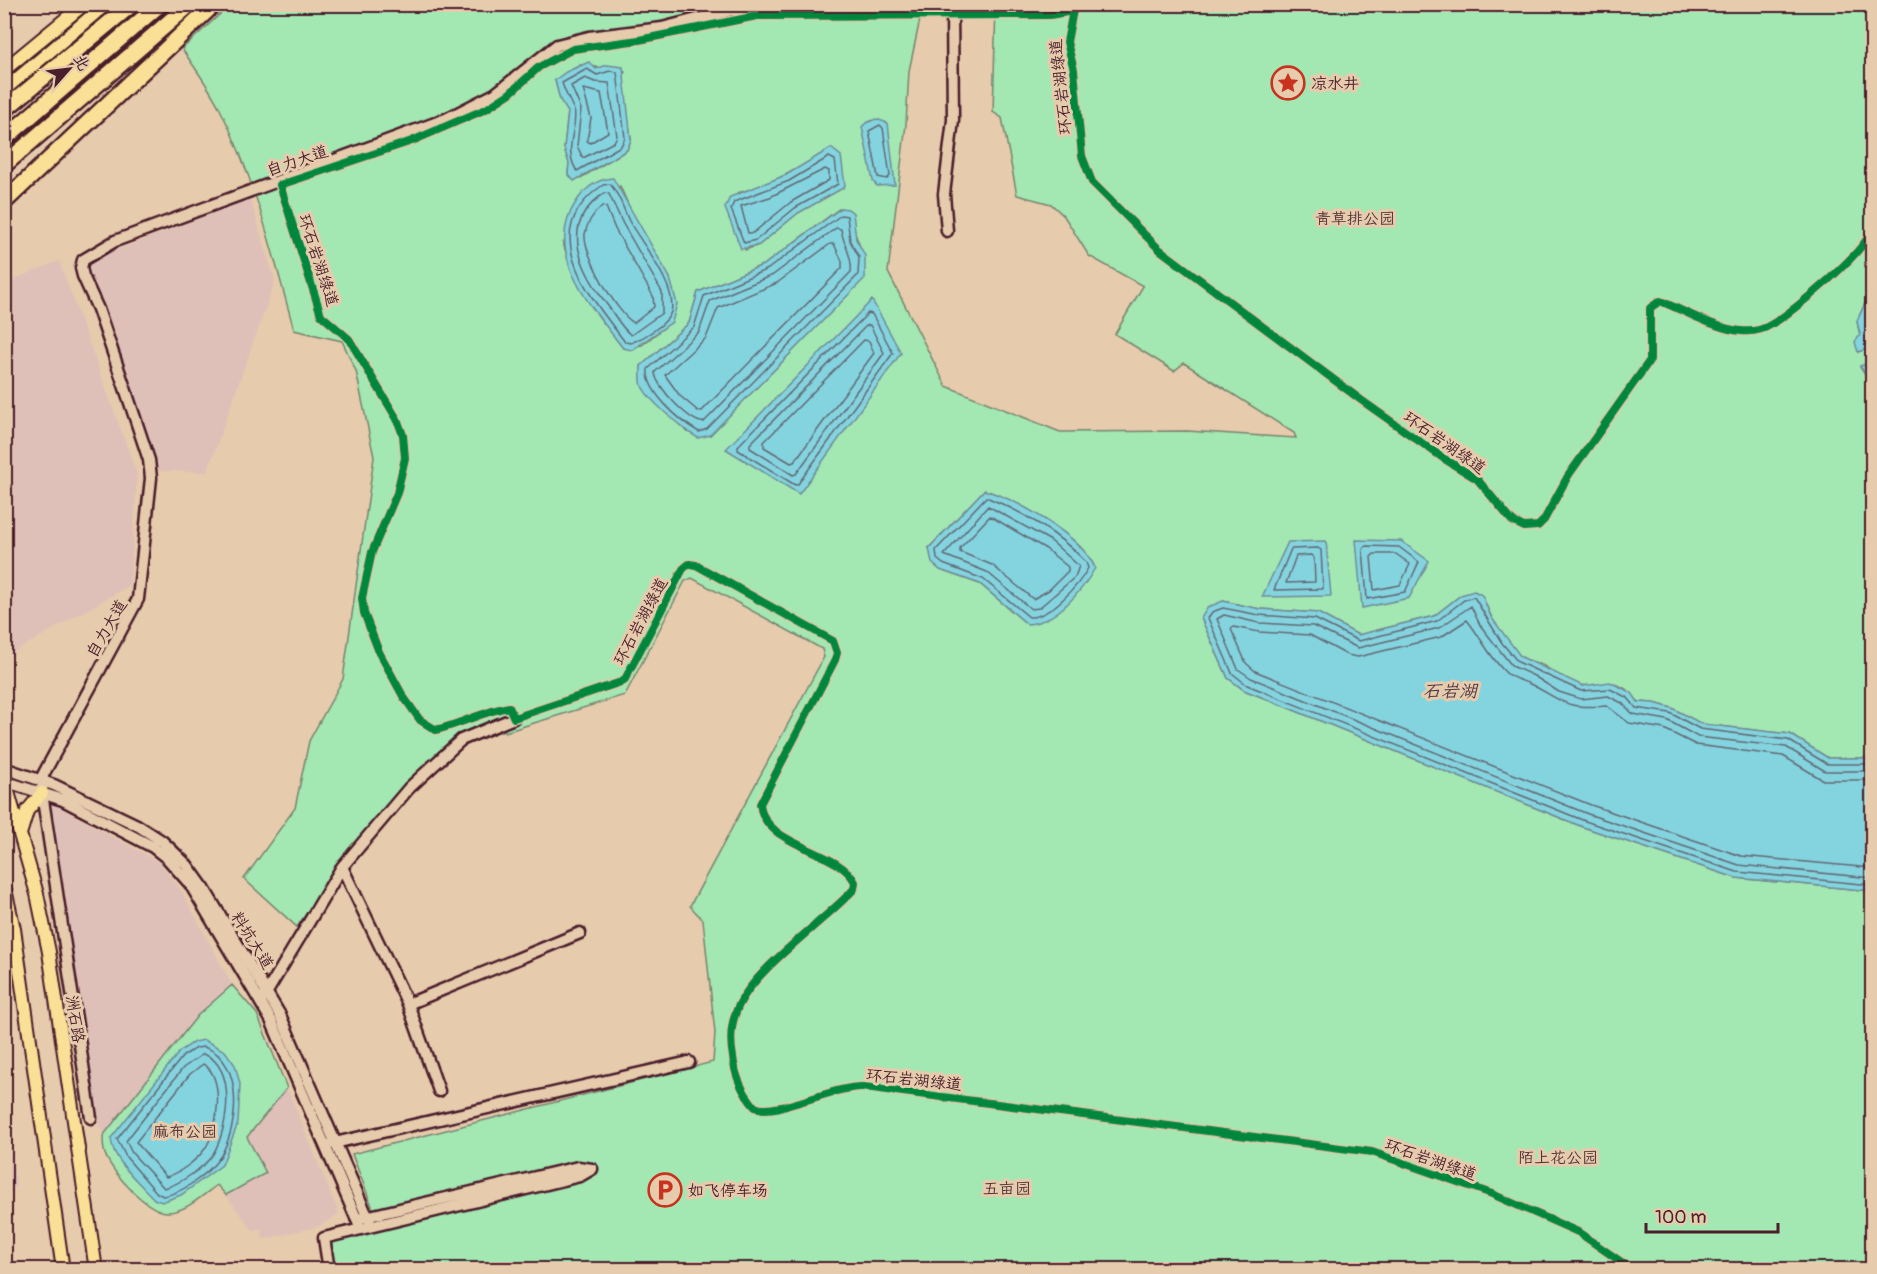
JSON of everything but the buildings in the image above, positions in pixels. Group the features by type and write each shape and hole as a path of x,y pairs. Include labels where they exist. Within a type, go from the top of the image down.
{"highway":[{"path":"4,110 132,4"},
{"path":"4,139 160,4"},
{"path":"4,165 190,4"},
{"path":"4,202 214,4"}],"main road":[{"path":"4,70 84,4"},
{"path":"4,90 106,4"},
{"name":"洲石路","path":"5,780 21,835 49,952 96,1269"},
{"path":"21,835 27,811 43,787"},
{"path":"4,885 14,929 63,1269"}],"street":[{"name":"自力大道","path":"43,787 43,775 48,761 138,599 151,478 149,460 127,394 98,309 83,276 81,264 87,255 115,241 446,119 495,94 546,52 565,42 662,28 732,10 1072,7"},
{"path":"947,231 944,194 953,120 952,8"},
{"path":"264,997 342,867 409,788 440,757 471,735 514,718"},
{"name":"料坑大道","path":"4,768 153,847 167,858 199,897 264,997 364,1222"},
{"name":"料坑大道","path":"5,780 43,787"},
{"path":"43,787 91,1118"},
{"path":"342,867 408,1004 440,1091"},
{"path":"408,1004 580,933"},
{"path":"330,1145 690,1062"},
{"path":"329,1269 324,1238 337,1235 364,1222 578,1167 592,1169 580,1176 364,1222"}],"shaded area":[{"path":"250,199 275,281 207,472 158,471 87,270 97,257"},
{"path":"59,261 137,474 130,585 5,657 5,283"},
{"path":"48,801 159,862 181,890 232,985 198,1015 103,1136 95,1111"},
{"path":"287,1088 339,1214 317,1227 263,1239 261,1229 253,1231 226,1195 266,1173 247,1137"},
{"path":"5,1112 16,1185 4,1201"}],"green space":[{"path":"230,5 923,5 909,71 906,124 888,272 946,386 1060,432 1187,431 1296,438 1294,433 1184,363 1174,371 1115,334 1143,286 1089,256 1064,216 1051,204 1017,195 1002,118 993,112 996,5 1872,5 1872,288 1857,321 1860,336 1858,352 1872,347 1872,362 1860,367 1872,385 1872,758 1828,758 1790,734 1701,724 1672,708 1638,702 1623,687 1617,685 1589,686 1571,682 1515,652 1498,629 1482,595 1461,595 1434,616 1358,635 1318,613 1260,609 1223,601 1201,618 1228,678 1244,690 1583,827 1736,878 1872,891 1872,1269 331,1269 326,1242 380,1227 352,1154 713,1062 715,1033 703,920 690,906 824,657 822,649 692,578 685,581 625,695 505,732 500,720 460,737 324,888 297,927 244,879 295,808 309,741 343,679 374,457 356,371 342,341 294,330 271,245 243,161 215,100 182,49","holes":["580,65 625,71 623,79 631,140 627,150 581,178 568,174 569,163 564,148 568,111 560,100 555,80","809,163 843,188 798,213 759,245 745,250 737,193 765,185","620,186 634,218 670,278 672,321 642,345 623,348 580,285 563,243","840,208 854,233 863,258 864,278 710,435 687,432 643,387 641,366 689,323 698,292 765,264","984,490 1013,502 1047,521 1077,544 1095,568 1027,624 980,584 940,570 929,548"]},
{"name":"麻布公园","path":"232,985 257,1014 287,1088 247,1137 266,1173 226,1195 217,1185 182,1209 161,1211 141,1199 115,1171 105,1154 103,1136 198,1015"}],"water":[{"path":"589,62 596,69 607,65 623,67 631,140 627,150 574,181 568,174 569,163 564,148 568,112 560,100 555,80 566,72"},
{"path":"876,119 888,123 895,185 877,186 873,181 862,127"},
{"path":"831,148 841,156 845,186 798,213 759,245 741,249 725,208 730,197 786,175"},
{"path":"613,178 670,278 677,304 672,322 632,350 623,348 586,298 575,279 568,260 565,241 567,221 576,202 587,189 597,182"},
{"path":"841,208 853,213 856,239 865,256 865,278 710,435 698,438 651,399 641,384 641,366 689,323 698,292 765,264"},
{"path":"1872,288 1872,347 1858,352 1855,342 1860,335 1857,321"},
{"path":"872,300 901,353 799,494 726,449"},
{"path":"1872,362 1872,385 1860,366"},
{"path":"984,490 1030,510 1063,532 1088,556 1095,568 1075,596 1048,618 1027,624 980,584 940,570 932,563 929,548"},
{"path":"1356,540 1401,541 1429,561 1409,598 1362,608"},
{"path":"1326,541 1331,596 1262,597 1288,542"},
{"name":"石岩湖","path":"1474,591 1482,595 1491,617 1521,657 1583,686 1610,682 1632,693 1638,702 1672,708 1702,724 1790,734 1828,758 1872,758 1872,891 1736,878 1583,827 1244,690 1228,678 1201,618 1208,607 1223,601 1260,609 1318,613 1358,635 1434,616 1461,595"},
{"path":"204,1040 225,1051 235,1065 240,1084 238,1123 222,1165 181,1195 162,1202 154,1199 121,1163 111,1138 180,1051 194,1042"}],"cycle path":[{"name":"环石岩湖绿道","path":"1074,5 1067,42 1074,70 1082,156 1092,182 1159,249 1361,400 1477,479 1512,521 1524,527 1538,526 1544,520 1568,476 1650,360 1650,308 1660,301 1732,330 1749,331 1765,328 1796,307 1845,264 1868,237 1872,227"},
{"name":"环石岩湖绿道","path":"1072,7 1067,12 1050,15 757,16 639,40 573,49 539,67 509,94 486,109 412,141 280,185 321,315 349,339 397,419 403,435 405,458 397,493 372,552 362,598 364,613 379,652 403,696 420,720 436,730 509,707 514,718 624,681 683,569 689,564 696,565 833,641 837,653 835,660 760,804 764,818 774,830 846,871 855,882 854,889 774,961 747,992 738,1007 732,1032 734,1064 743,1090 755,1107 777,1108 838,1091 864,1087 1372,1152 1492,1194 1578,1232 1633,1270"}],"place":[{"name":"凉水井","path":"1288,83"},
{"name":"如飞停车场","path":"665,1190"}],"park label":[{"name":"青草排公园","path":"1355,218"},
{"name":"陌上花公园","path":"1558,1157"},
{"name":"五亩园","path":"1007,1188"}]}
